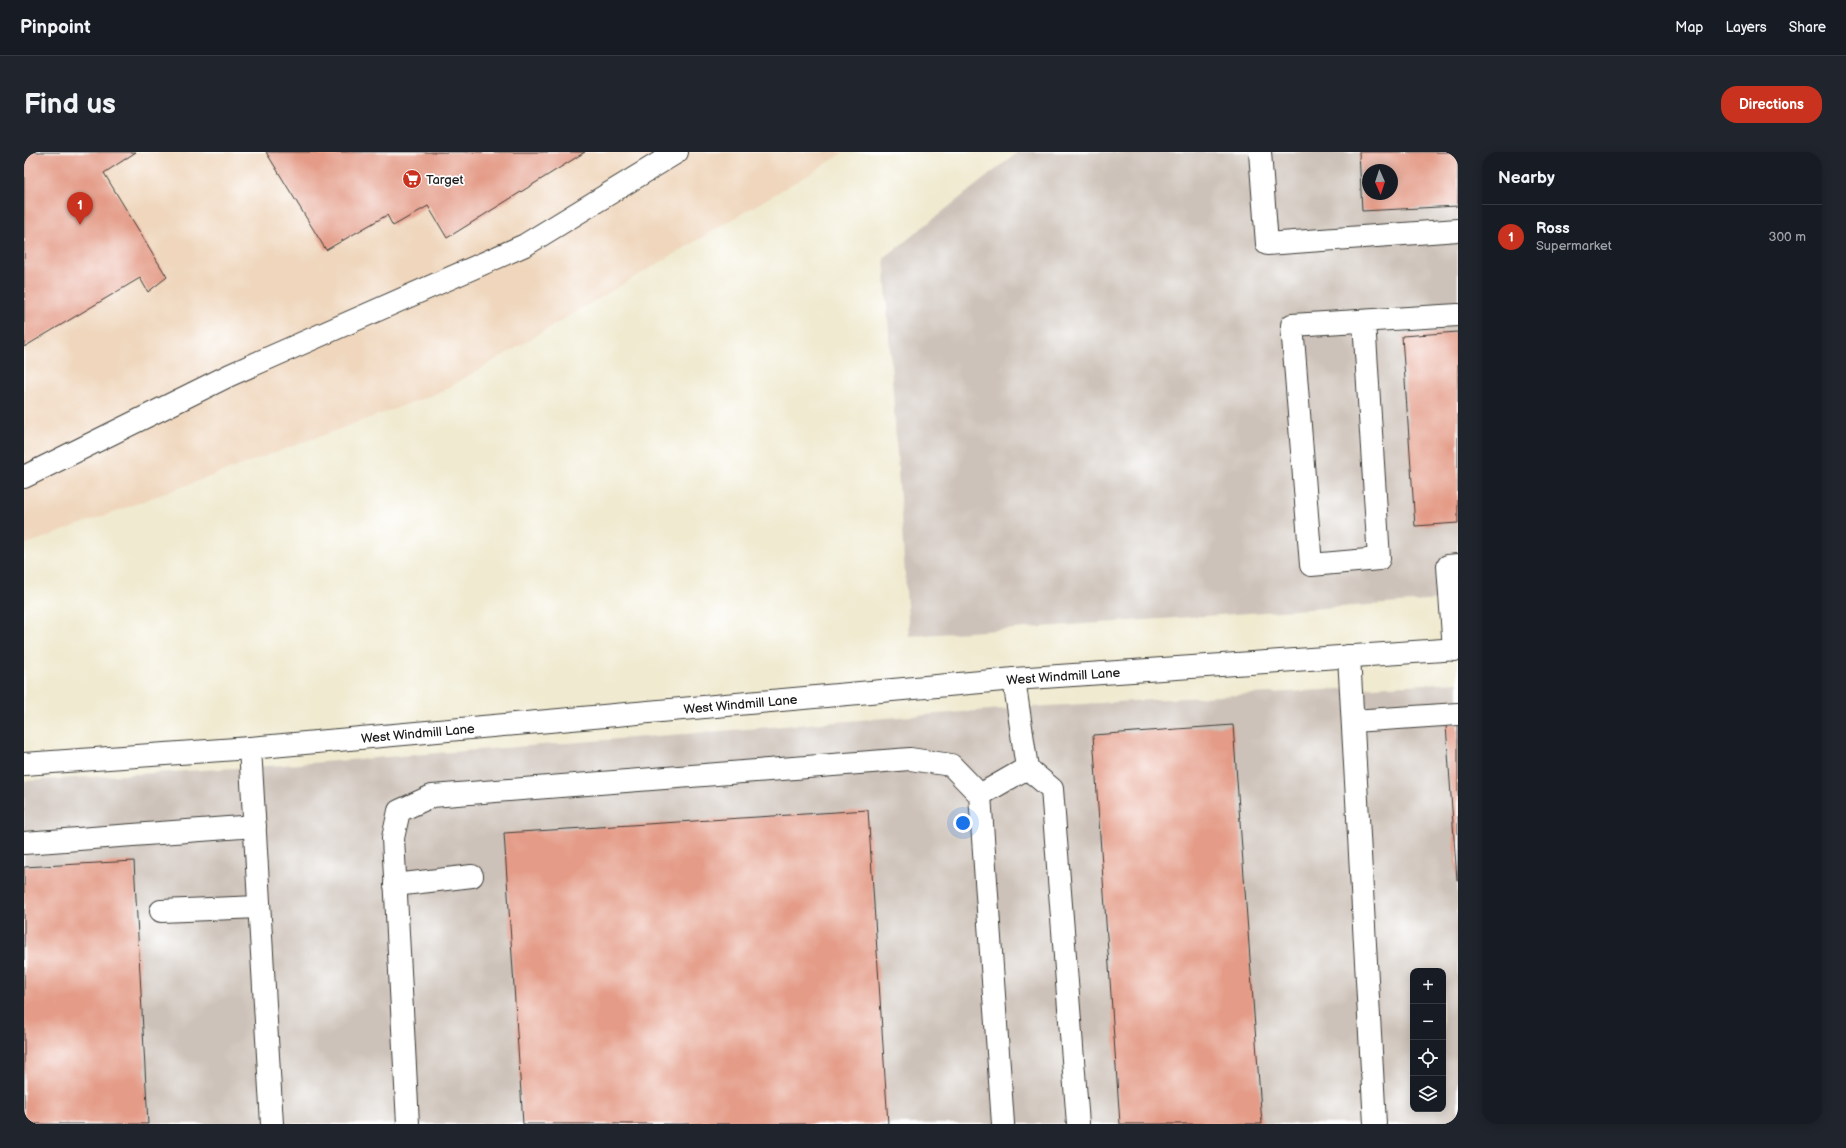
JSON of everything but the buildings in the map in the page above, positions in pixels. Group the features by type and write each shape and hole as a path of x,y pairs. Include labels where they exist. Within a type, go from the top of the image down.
{"street":[{"path":"24,477 230,375 524,246 677,152"},
{"path":"1260,152 1267,244 1458,230"},
{"path":"1364,320 1379,559 1311,565 1292,325 1364,320 1458,315"},
{"path":"1456,650 1448,566 1458,565"},
{"name":"West Windmill Lane","path":"24,764 250,748 1014,679 1456,650"},
{"path":"1349,656 1375,1124"},
{"path":"1014,679 1027,768 1052,789 1078,1124"},
{"path":"1353,721 1458,714"},
{"path":"250,748 272,1124"},
{"path":"408,1124 393,838 399,811 432,796 910,759 951,765 980,795 1003,1124"},
{"path":"980,795 1027,768"},
{"path":"24,842 255,826"},
{"path":"395,886 472,876"},
{"path":"161,912 259,907"}],"shaded area":[{"path":"24,152 843,152 834,159 443,391 24,545"},
{"path":"1018,152 1458,152 1458,599 909,636 884,258"},
{"path":"1458,682 1458,1124 24,1124 24,781 285,765 1015,708"}],"place":[{"name":"Target","path":"412,179"},
{"name":"Ross","path":"80,225"}]}
